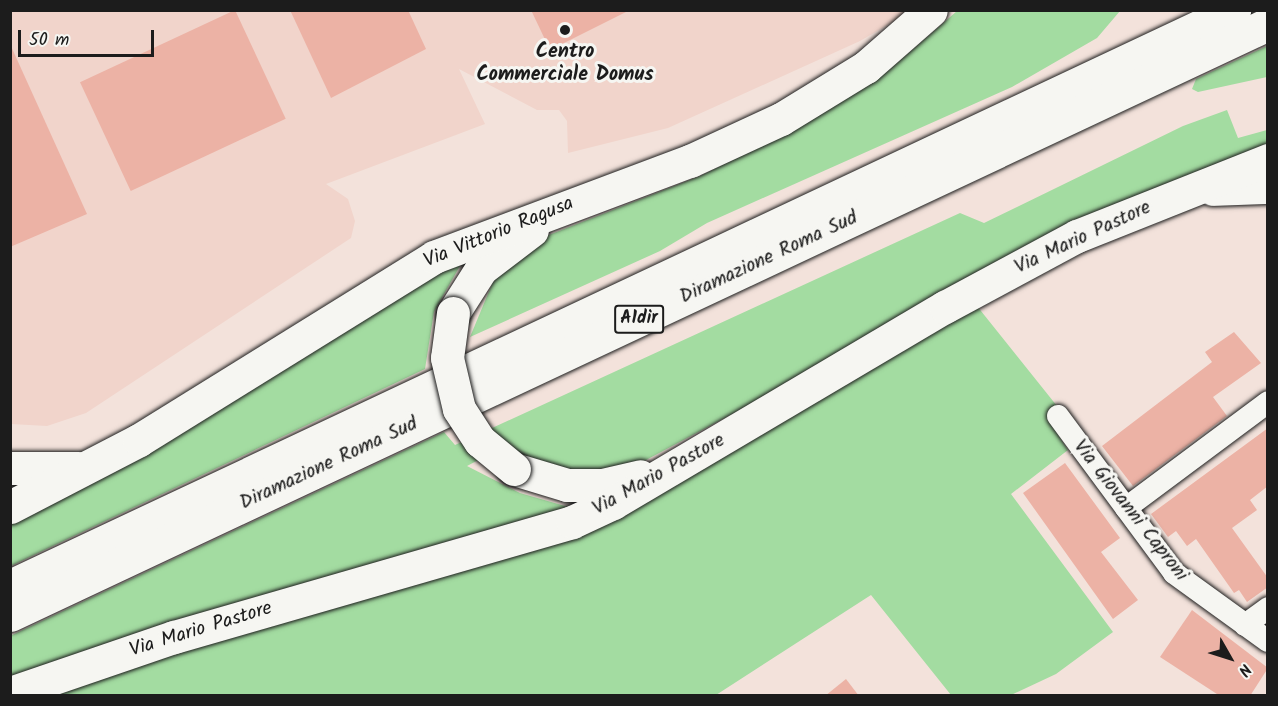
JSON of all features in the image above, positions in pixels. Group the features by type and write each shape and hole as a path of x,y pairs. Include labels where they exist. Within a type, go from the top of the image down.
{"highway":[{"name":"Via Vittorio Ragusa","path":"10,507 92,467 416,266 482,236 709,153 808,105 877,59 931,10"},
{"name":"Diramazione Roma Sud","path":"10,586 1234,10"},
{"name":"Diramazione Roma Sud","path":"10,615 1268,24"},
{"name":"Via Mario Pastore","path":"10,693 207,627 552,530 613,503 945,308 1077,236 1268,160"},
{"path":"1162,201 1215,189 1268,187"},
{"path":"597,194 494,256 473,279 453,313 447,358 459,409 480,441 514,468 550,483 591,486 641,476 702,451"},
{"path":"10,468 92,467"}],"street":[{"path":"1126,508 1268,402"},
{"name":"Via Giovanni Caproni","path":"1058,416 1182,580 1268,641"},
{"path":"1245,625 1268,608"}],"shaded area":[{"path":"10,11 912,11 860,41 668,128 568,153 567,121 559,110 537,110 459,69 485,124 326,184 348,199 355,221 351,238 86,413 47,426 11,424"}],"green space":[{"path":"957,11 1120,11 1097,38 1012,87 707,223 660,251 470,337 495,277 541,238 700,176 796,129 890,69"},
{"path":"1267,46 1267,77 1198,92 1192,89 1196,79"},
{"path":"1227,110 1238,138 1267,130 1267,152 854,349 633,467 605,477 553,470 505,446 467,466 520,493 572,508 11,684 10,636 444,432 455,445 960,213 984,223 1183,126"},
{"path":"461,264 434,312 425,369 11,566 11,519 393,292"},
{"path":"977,306 1061,411 1047,418 1068,450 1011,494 1113,632 1056,674 1011,695 951,695 871,595 716,695 47,696 326,603 557,542"}],"building":[{"path":"235,10 286,119 131,191 80,82"},
{"path":"290,10 408,10 426,49 331,98"},
{"name":"Centro Commerciale Domus","path":"531,10 630,10 550,50"},
{"path":"10,44 87,214 10,247"},
{"path":"1234,332 1261,363 1213,397 1227,416 1133,486 1102,446 1212,362 1205,352"},
{"path":"1268,428 1268,486 1250,500 1257,510 1232,528 1268,578 1268,587 1247,602 1239,590 1234,593 1196,539 1187,546 1176,531 1168,537 1151,514"},
{"path":"1065,463 1120,538 1101,552 1138,600 1113,619 1023,493"},
{"path":"1192,610 1268,668 1250,696 1220,696 1160,657"},
{"path":"846,679 859,696 825,696"}],"place":[{"name":"Centro Commerciale Domus","path":"565,30"}]}
